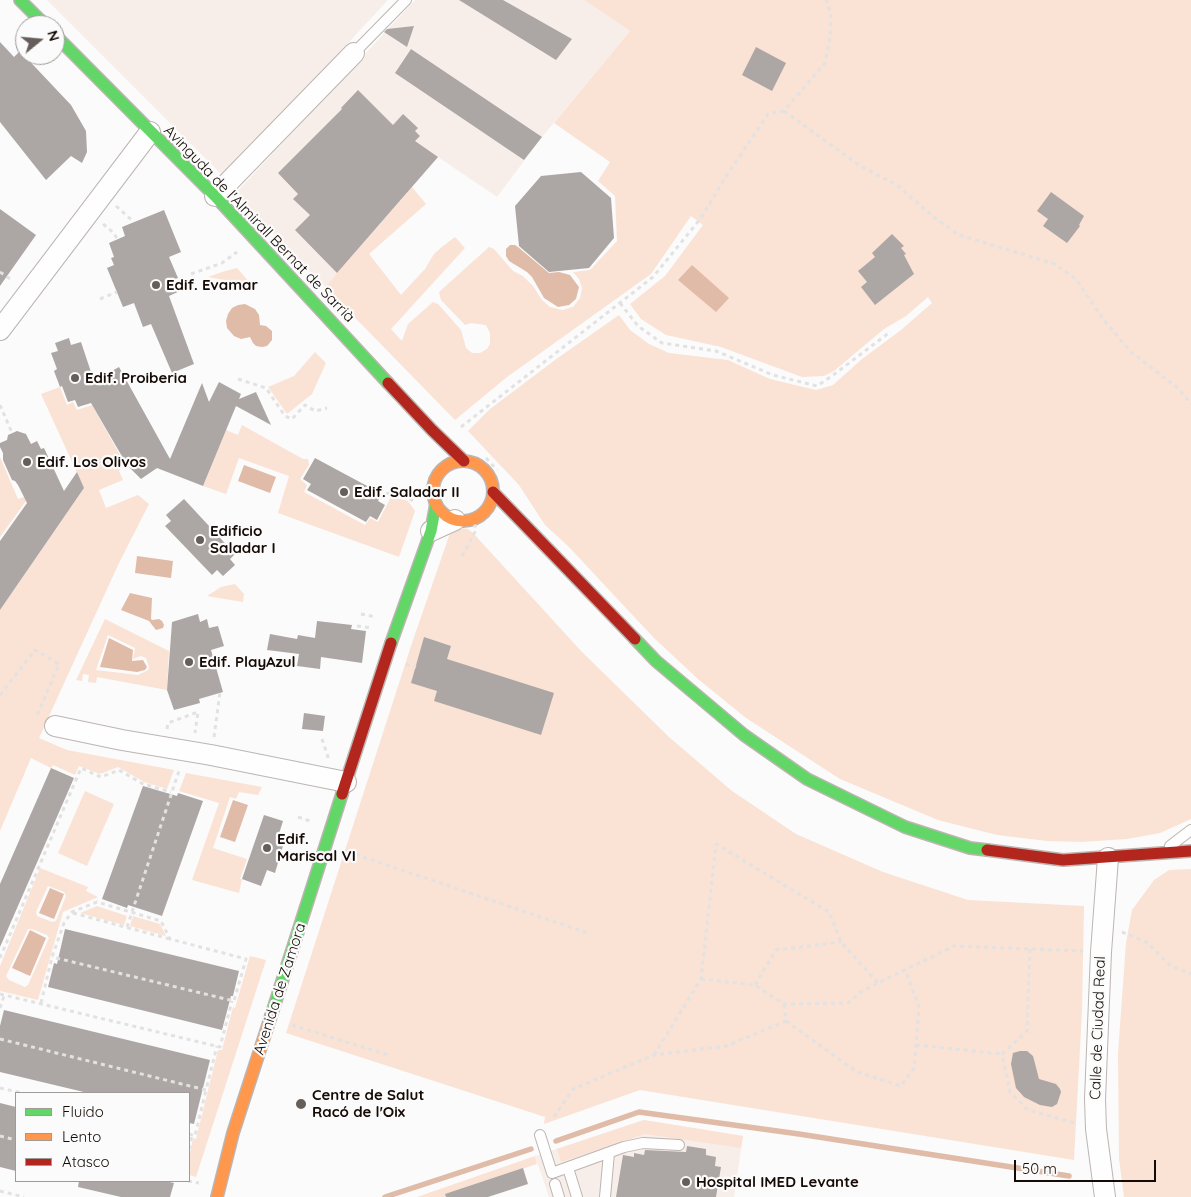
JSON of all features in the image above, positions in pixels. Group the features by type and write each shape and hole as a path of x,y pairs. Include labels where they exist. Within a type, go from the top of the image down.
{"street":[{"path":"20,0 35,15"},
{"name":"Avinguda de l'Almirall Bernat de Sarrià","path":"65,46 215,196 253,239 298,284 441,439 464,461"},
{"path":"215,196 354,53"},
{"path":"0,330 150,132"},
{"path":"441,439 440,472 434,485 433,495 436,504 442,512 469,519 516,517"},
{"path":"430,531 469,519 486,510 491,502 493,492 492,482 488,473 472,462 452,463 440,472"},
{"path":"493,492 656,661 744,735 808,780 841,797 905,826 970,848 1063,860 1108,858 1191,850"},
{"name":"Avenida de Zamora","path":"217,1197 233,1133 401,611 430,531 436,504"},
{"path":"55,726 346,782"},
{"name":"Calle de Ciudad Real","path":"1105,1197 1096,1129 1095,1099 1101,952 1108,858"}],"lane":[{"path":"354,53 406,0"},
{"path":"1160,853 1191,830"},
{"path":"540,1135 552,1173 643,1143 679,1145"},
{"path":"605,1197 609,1153"},
{"path":"568,1168 576,1197"},
{"path":"555,1184 559,1197"}],"path":[{"path":"441,439 480,411 652,277 701,218 724,178 768,114 784,111 825,63 830,38 831,14 826,0"},
{"path":"784,111 860,166 897,185 959,236 1055,264 1076,279 1103,319 1131,352 1179,389 1191,404"},
{"path":"124,212 134,222"},
{"path":"111,230 117,239"},
{"path":"190,274 222,263 253,239"},
{"path":"100,298 117,292"},
{"path":"620,303 638,326 662,343 716,352 773,375 817,386 890,332"},
{"path":"238,379 266,388 285,416 292,419 305,405 315,411 327,408"},
{"path":"0,405 12,433"},
{"path":"484,456 504,477"},
{"path":"462,556 476,530 469,519"},
{"path":"0,695 35,650 59,664 36,719 55,726"},
{"path":"211,755 220,692"},
{"path":"176,730 167,728 168,723 198,712 195,733 186,731"},
{"path":"126,927 186,751"},
{"path":"0,958 81,768 101,777 119,770 143,784 172,792"},
{"path":"654,1055 701,979 716,844 829,912 841,942 878,983"},
{"path":"326,845 591,934"},
{"path":"41,1003 52,957 64,923 72,912 98,902 161,920 170,939"},
{"path":"0,1008 2,995 220,1047 232,1001 234,1001 246,959 72,912"},
{"path":"1103,924 1146,942 1171,966 1191,974"},
{"path":"755,986 776,950 841,942"},
{"path":"701,979 755,986 784,1004 848,1003 859,993 954,946 1101,952"},
{"path":"916,1045 1002,1054 1027,1031 1030,949"},
{"path":"52,957 232,1001"},
{"path":"784,1004 786,1021 857,1072 901,1086 914,1068 919,1007 905,969"},
{"path":"270,1017 391,1056"},
{"path":"554,1117 573,1089 654,1055 726,1046 786,1021"},
{"path":"0,1039 206,1090"},
{"path":"190,1135 195,1136 217,1046"},
{"path":"1002,1054 1010,1092 1028,1110 1096,1129"},
{"path":"0,1088 18,1092"},
{"path":"0,1136 15,1140"},
{"path":"0,1191 24,1197"}],"shaded area":[{"path":"47,0 388,0 224,177 65,18 65,15 62,15"},
{"path":"415,0 584,0 630,31 542,137 497,197 438,157 325,287 235,194"},
{"path":"584,0 1191,0 1191,819 1160,833 1127,839 1081,842 1047,841 997,835 938,820 840,779 746,718 698,679 654,638 568,546 545,525 519,485 468,431 490,409 619,315 630,330 649,344 669,353 728,360 770,379 816,390 833,385 862,359 901,330 932,303 928,297 906,316 884,329 834,371 824,376 802,377 721,347 666,335 641,319 630,304 665,276 703,225 691,216 651,274 507,377 455,420 325,287 412,187 426,204 369,254 401,295 425,269 434,254 455,237 465,248 391,329 402,341 408,324 433,302 438,304 461,330 466,348 472,353 480,353 487,349 490,344 490,333 486,325 471,323 465,325 441,300 439,292 489,247 494,249 513,271 523,276 550,307 562,310 573,307 580,298 582,288 579,279 573,272 590,270 617,241 615,196 598,181 610,162 554,123 630,31"},
{"path":"510,245 518,247 549,273 559,272 570,275 579,287 576,299 569,305 558,307 544,298 532,277 509,261 506,256 506,249"},
{"path":"692,265 729,298 716,312 678,280"},
{"path":"237,268 252,285 208,277 225,271"},
{"path":"245,304 255,309 259,315 260,325 266,326 272,331 272,340 267,346 256,346 250,337 241,339 234,336 227,328 226,321 232,308"},
{"path":"315,352 326,363 312,394 287,414 268,387 294,376"},
{"path":"60,387 67,405 73,402 77,410 92,405 125,464 119,471 123,480 99,490 106,508 138,495 149,504 119,563 39,738 67,750 174,770 167,789 144,782 118,767 100,774 79,766 75,775 53,765 51,768 31,758 0,831 0,610 84,488 41,394"},
{"path":"242,425 303,459 308,459 309,465 300,479 307,485 304,492 365,525 370,518 378,522 391,497 408,501 415,511 399,557 278,513 289,476 239,458 226,494 203,486 226,430 238,435"},
{"path":"0,457 18,499 29,497 0,537"},
{"path":"244,465 276,477 270,493 238,481"},
{"path":"460,528 468,529 473,533 582,652 669,737 732,791 796,834 883,872 968,900 1084,906 1082,1011 1074,1160 640,1090 544,1124 545,1117 286,1033 412,643 449,536 452,531"},
{"path":"137,556 173,561 171,578 135,573"},
{"path":"235,584 244,594 243,602 207,596 221,587"},
{"path":"130,593 152,598 151,619 162,621 163,628 156,630 149,621 121,610"},
{"path":"105,619 169,651 167,690 97,677 96,683 88,682 89,675 83,674 82,681 76,680","holes":["108,635 135,648 133,659 141,656 146,658 148,670 138,675 96,670"]},
{"path":"109,638 133,650 132,661 143,660 147,667 145,670 137,672 100,667"},
{"path":"186,773 262,787 258,795 239,792 236,799 230,797 213,848 247,859 240,879 242,879 239,893 192,880 219,803 179,791"},
{"path":"85,791 114,804 87,866 58,853"},
{"path":"233,800 248,805 235,842 220,837"},
{"path":"40,868 88,887 86,891 98,897 63,912 38,1000 0,991 0,966","holes":["48,886 64,892 66,896 56,921 52,922 37,916 36,912","28,929 47,935 49,938 28,985 25,987 9,980 6,976"]},
{"path":"1191,869 1191,1197 1124,1197 1119,1159 1118,1053 1126,943 1132,910 1154,880 1169,870"},
{"path":"50,888 64,894 54,919 39,913"},
{"path":"97,906 127,916 124,925 80,913"},
{"path":"133,916 160,924 166,936 130,926"},
{"path":"30,930 46,938 30,976 12,968"},
{"path":"250,956 266,960 196,1177 190,1175 190,1153 193,1138 196,1139 218,1050 222,1050 233,1007 235,1008"},
{"path":"644,1120 743,1136 734,1197 549,1197 535,1156"},
{"path":"644,1120 743,1136 741,1148 645,1134 561,1162 557,1149"},
{"path":"535,1156 537,1164 471,1186 474,1197 417,1197"}],"building":[{"path":"459,0 503,0 572,39 556,60"},
{"path":"414,26 407,47 384,32 387,29"},
{"path":"0,42 15,56 15,65 33,65 71,105 86,131 87,152 82,163 71,156 46,180 0,122"},
{"path":"756,47 786,63 772,91 742,75"},
{"path":"411,49 542,137 524,160 395,73"},
{"path":"358,90 393,125 403,114 418,128 415,131 420,136 415,141 438,157 337,273 295,230 310,215 293,199 298,194 278,173 342,109"},
{"path":"581,172 611,198 614,238 589,268 549,272 519,246 515,206 541,176"},
{"path":"1051,192 1084,216 1080,226 1067,243 1043,226 1048,219 1037,211"},
{"path":"0,209 36,235 0,286"},
{"path":"164,210 181,252 169,257 178,278 175,279 180,291 169,296 194,364 172,373 151,324 143,327 134,303 123,307 107,268 114,265 111,258 114,257 109,243 125,236 122,227"},
{"path":"892,234 904,246 901,248 906,254 904,255 914,274 875,305 861,287 867,282 858,271 875,257 872,253"},
{"path":"69,338 71,345 81,342 94,381 119,367 170,459 202,383 209,402 219,382 241,394 239,399 256,392 271,425 236,406 203,486 157,468 141,479 127,465 91,403 78,407 75,400 68,402 62,386 60,387 54,371 57,369 51,353 58,351 55,343"},
{"path":"17,431 26,434 31,444 37,441 41,449 44,448 64,491 77,472 84,488 0,610 0,541 27,503 18,485 12,480 3,460 3,453 0,447 0,443 7,440 8,435"},
{"name":"Edif. Saladar II","path":"315,458 382,494 378,501 385,505 377,520 370,516 366,522 307,490 311,484 303,479"},
{"name":"Edificio Saladar I","path":"184,499 235,554 230,559 235,565 223,576 217,570 212,575 165,526 171,521 166,515"},
{"name":"Edif. PlayAzul","path":"198,614 200,622 207,619 209,628 218,626 224,646 211,650 223,692 199,699 200,703 174,710 167,690 172,622"},
{"path":"317,621 352,625 351,629 366,631 362,663 321,657 320,669 297,666 299,654 267,650 270,634 297,639 298,635 315,638"},
{"path":"424,637 451,646 447,659 554,693 541,735 434,701 437,691 411,683"},
{"path":"304,713 325,716 323,731 302,729"},
{"path":"51,768 74,778 0,947 0,884"},
{"path":"143,786 177,796 178,793 203,801 162,916 128,905 127,908 102,899"},
{"name":"Edif. Mariscal VI","path":"264,815 283,821 278,837 285,839 275,873 267,870 261,886 242,879"},
{"path":"65,929 239,971 222,1030 48,987 54,963 57,964"},
{"path":"4,1010 210,1060 194,1124 190,1123 190,1092 84,1092 0,1072 0,1026"},
{"path":"1027,1051 1033,1056 1039,1079 1056,1084 1060,1089 1061,1092 1057,1104 1052,1107 1040,1105 1024,1097 1016,1088 1011,1064 1013,1053"},
{"path":"0,1103 15,1107 15,1171 0,1167"},
{"name":"Hospital IMED Levante","path":"687,1146 706,1149 706,1155 716,1157 715,1166 721,1167 716,1197 616,1197 623,1155 634,1157 634,1153 644,1155 645,1150 686,1152"},
{"path":"523,1168 528,1184 488,1197 446,1197 445,1194"},
{"path":"79,1182 174,1183 170,1197 121,1197 78,1187"}],"waterway":[{"path":"556,1141 639,1112 799,1134 1069,1176"},
{"path":"385,1197 531,1149"}],"traffic: fast":[{"path":"20,0 35,15"},
{"path":"65,45 215,196 388,383"},
{"path":"391,643 431,531 436,504"},
{"path":"635,639 656,661 744,735 807,779 905,827 970,848 987,850"},
{"path":"271,1016 342,794"}],"traffic: slow":[{"path":"463,461 480,466 488,474 493,491 488,508 480,516 463,521 446,516 438,508 433,491 438,474 446,466 463,461"},
{"path":"217,1197 233,1133 271,1016"}],"traffic: jam":[{"path":"388,383 464,461"},
{"path":"493,492 635,639"},
{"path":"342,794 391,643"},
{"path":"987,850 1063,860 1191,851"}],"place":[{"name":"Edif. Evamar","path":"156,285"},
{"name":"Edif. Proiberia","path":"75,378"},
{"name":"Edif. Los Olivos","path":"27,462"},
{"name":"Edif. Saladar II","path":"344,492"},
{"name":"Edificio Saladar I","path":"200,540"},
{"name":"Edif. PlayAzul","path":"189,662"},
{"name":"Edif. Mariscal VI","path":"267,848"},
{"name":"Centre de Salut Racó de l'Oix","path":"301,1104"},
{"name":"Hospital IMED Levante","path":"686,1182"}]}
